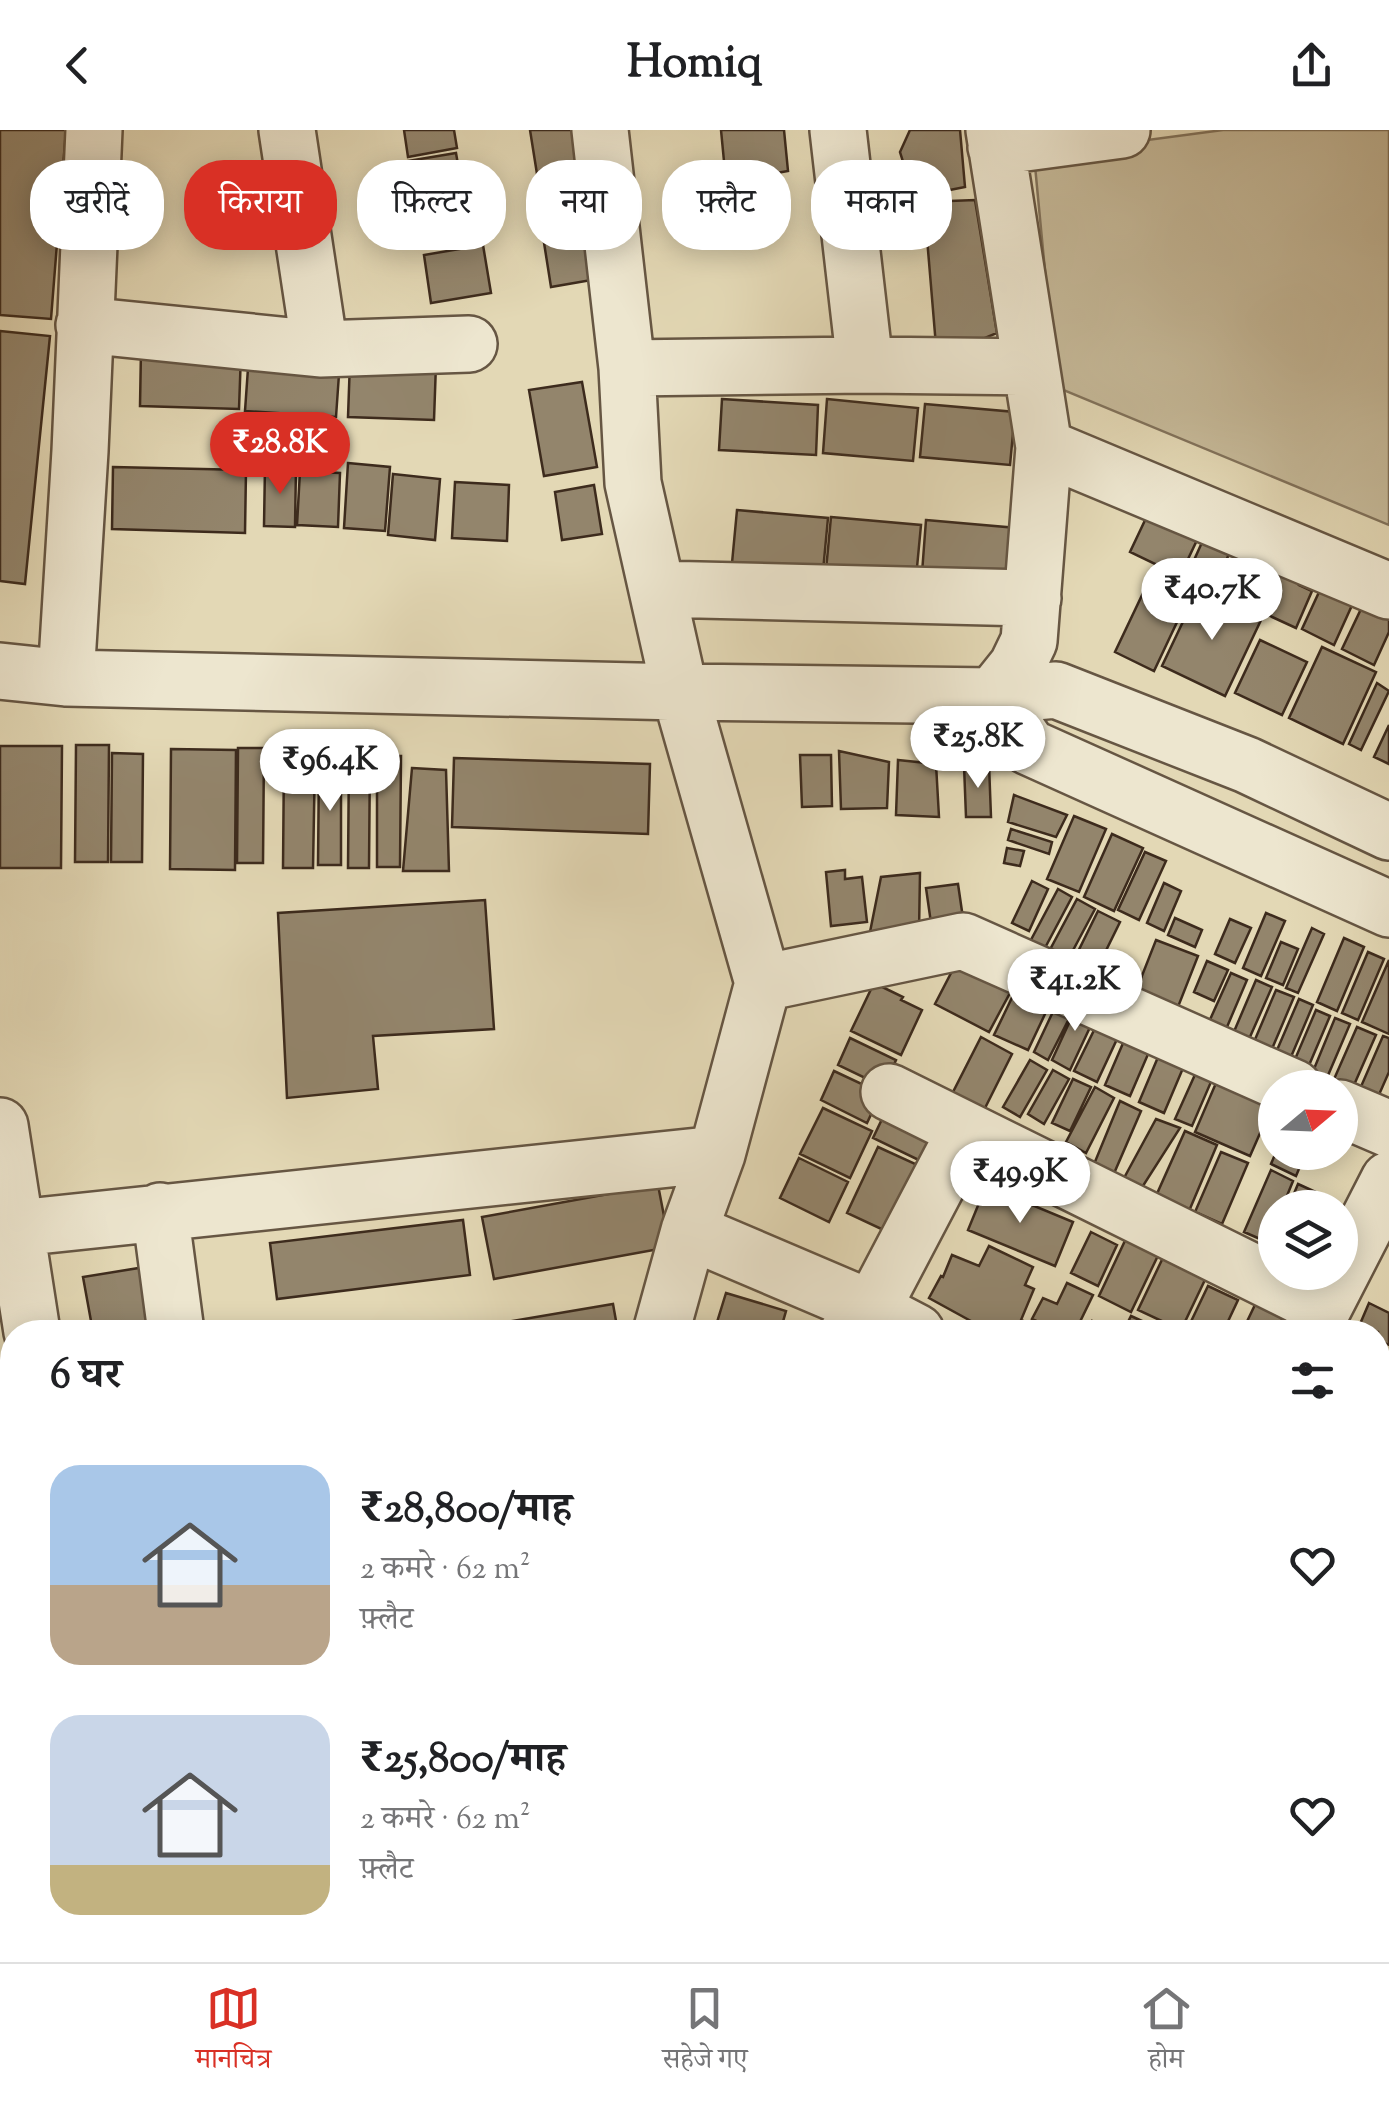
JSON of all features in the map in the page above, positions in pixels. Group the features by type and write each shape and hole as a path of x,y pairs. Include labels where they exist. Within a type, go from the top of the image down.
{"street":[{"path":"66,678 94,130"},
{"path":"287,130 320,349"},
{"path":"600,130 627,368 633,483 680,692 764,983 717,1154 688,1231 664,1320"},
{"path":"838,130 865,365"},
{"path":"994,696 1030,641 1044,447 995,139 1122,130"},
{"path":"84,326 320,349 469,344"},
{"path":"627,368 1031,368"},
{"path":"1044,447 1389,592"},
{"path":"657,589 1034,598"},
{"path":"0,671 66,678 680,692 994,696 1056,690 1247,766 1389,832"},
{"path":"994,696 1030,746 1389,909"},
{"path":"764,983 963,942 1258,1072"},
{"path":"889,1092 1317,1320 1389,1180"},
{"path":"1358,1116 1389,1129"},
{"path":"0,1126 7,1228 29,1320"},
{"path":"880,1320 966,1130"},
{"path":"7,1228 717,1154"},
{"path":"160,1211 174,1320"},
{"path":"688,1231 868,1320"}],"shaded area":[{"path":"1223,130 1389,130 1389,525 1056,387 1034,155"}],"building":[{"path":"0,130 66,130 64,160 30,160 30,250 56,250 51,319 0,315"},
{"path":"404,130 454,130 457,148 408,157"},
{"path":"530,130 581,130 586,160 535,160"},
{"path":"721,130 784,130 787,160 724,160"},
{"path":"910,130 960,130 965,187 952,190 952,160 902,160 900,152"},
{"path":"456,153 457,160 414,160"},
{"path":"975,200 997,333 937,358 928,250 952,250 952,201"},
{"path":"484,250 491,293 431,303 424,255"},
{"path":"545,250 598,250 603,278 551,287"},
{"path":"0,331 50,336 25,584 0,581"},
{"path":"141,350 241,353 239,409 140,406"},
{"path":"249,354 340,360 336,417 245,411"},
{"path":"350,361 436,364 434,420 348,417"},
{"path":"582,382 597,467 544,476 529,390"},
{"path":"722,399 818,405 816,455 719,450"},
{"path":"827,399 918,408 913,461 823,453"},
{"path":"925,404 1015,412 1010,465 920,457"},
{"path":"348,463 390,467 385,531 344,528"},
{"path":"265,466 296,467 295,527 264,526"},
{"path":"113,467 246,470 245,533 112,529"},
{"path":"300,471 340,473 338,527 297,525"},
{"path":"393,474 440,479 435,540 388,535"},
{"path":"455,482 509,485 507,541 452,538"},
{"path":"594,485 602,534 562,540 555,492"},
{"path":"1156,497 1206,521 1180,576 1130,552"},
{"path":"737,510 828,518 823,571 732,563"},
{"path":"831,517 921,525 916,578 826,570"},
{"path":"1213,518 1240,531 1212,590 1186,578"},
{"path":"926,520 1017,528 1012,581 922,573"},
{"path":"1250,538 1269,546 1242,605 1223,596"},
{"path":"1281,558 1305,570 1299,585 1312,591 1296,628 1257,610"},
{"path":"1154,570 1193,588 1154,671 1115,652"},
{"path":"1326,577 1358,592 1334,645 1302,629"},
{"path":"1371,588 1389,596 1389,632 1374,665 1342,649"},
{"path":"1198,590 1261,620 1225,696 1162,666"},
{"path":"1260,640 1307,662 1282,715 1235,693"},
{"path":"1322,647 1376,672 1343,744 1289,718"},
{"path":"1377,683 1389,691 1361,750 1349,744"},
{"path":"1389,725 1389,764 1374,757"},
{"path":"76,745 109,745 108,862 75,862"},
{"path":"0,746 62,746 61,868 0,868"},
{"path":"238,748 264,748 263,863 237,863"},
{"path":"171,749 236,750 235,870 170,869"},
{"path":"839,751 889,762 887,808 841,809"},
{"path":"112,753 143,754 142,862 111,862"},
{"path":"349,754 370,754 369,868 348,868"},
{"path":"800,755 831,755 832,806 802,807"},
{"path":"284,756 315,757 313,868 283,868"},
{"path":"377,756 401,756 400,867 377,867"},
{"path":"454,758 650,764 648,834 452,827"},
{"path":"898,760 936,764 939,817 896,815"},
{"path":"319,762 341,763 341,865 318,865"},
{"path":"989,764 991,817 966,817 964,765"},
{"path":"412,768 446,770 449,871 403,871"},
{"path":"1014,795 1067,815 1056,837 1008,822"},
{"path":"1074,816 1106,829 1079,892 1047,879"},
{"path":"1011,829 1052,842 1049,854 1008,840"},
{"path":"1112,834 1143,848 1114,911 1084,897"},
{"path":"1007,848 1024,851 1020,866 1004,863"},
{"path":"1145,852 1166,861 1139,920 1118,910"},
{"path":"845,870 845,879 862,877 867,922 831,926 826,872"},
{"path":"920,873 919,932 870,932 881,877"},
{"path":"1032,881 1048,889 1029,931 1012,923"},
{"path":"1164,883 1181,891 1164,931 1147,923"},
{"path":"958,884 964,925 932,930 926,888"},
{"path":"1058,889 1072,897 1038,961 1024,953"},
{"path":"1077,899 1095,909 1063,969 1045,959"},
{"path":"485,900 494,1029 373,1036 378,1089 287,1098 278,913"},
{"path":"1098,911 1120,922 1092,979 1070,968"},
{"path":"1266,913 1285,921 1261,976 1243,968"},
{"path":"1175,918 1202,930 1195,947 1168,935"},
{"path":"1230,919 1251,928 1235,963 1215,954"},
{"path":"1312,928 1324,934 1298,993 1286,988"},
{"path":"1344,938 1364,947 1337,1011 1317,1002"},
{"path":"1156,940 1198,956 1176,1012 1134,996"},
{"path":"1281,942 1298,949 1283,985 1266,978"},
{"path":"963,950 1018,978 989,1032 935,1004"},
{"path":"1368,952 1384,959 1358,1020 1342,1013"},
{"path":"1389,960 1389,1034 1362,1022"},
{"path":"1207,961 1228,970 1214,1001 1194,992"},
{"path":"1231,973 1247,980 1221,1041 1204,1033"},
{"path":"1256,980 1272,987 1242,1055 1227,1048"},
{"path":"1020,981 1054,995 1028,1050 994,1035"},
{"path":"874,983 922,1010 901,1055 851,1031"},
{"path":"1276,990 1294,997 1266,1063 1248,1056"},
{"path":"1080,999 1099,1008 1070,1070 1052,1060"},
{"path":"1299,999 1313,1005 1285,1070 1271,1064"},
{"path":"1058,1001 1074,1009 1048,1060 1034,1052"},
{"path":"1316,1010 1330,1016 1307,1070 1290,1070"},
{"path":"1102,1014 1124,1024 1097,1082 1074,1071"},
{"path":"1335,1018 1350,1024 1330,1070 1314,1070"},
{"path":"1130,1027 1155,1038 1130,1096 1105,1085"},
{"path":"1357,1027 1376,1035 1358,1076 1358,1070 1338,1070"},
{"path":"1383,1036 1389,1038 1389,1072 1374,1106 1358,1099"},
{"path":"981,1037 1012,1054 984,1110 952,1094"},
{"path":"850,1038 896,1060 884,1087 838,1065"},
{"path":"1164,1043 1189,1054 1164,1113 1139,1102"},
{"path":"1030,1060 1047,1070 1020,1117 1003,1107"},
{"path":"1198,1068 1214,1075 1192,1126 1175,1119"},
{"path":"1222,1069 1258,1089 1258,1138 1250,1156 1195,1132"},
{"path":"1053,1070 1069,1079 1044,1124 1028,1114"},
{"path":"834,1071 881,1093 867,1123 821,1100"},
{"path":"1073,1079 1091,1087 1070,1131 1052,1123"},
{"path":"1095,1087 1114,1098 1086,1153 1066,1142"},
{"path":"1120,1101 1141,1111 1112,1178 1092,1169"},
{"path":"823,1108 872,1131 850,1178 800,1154"},
{"path":"884,1115 938,1141 927,1164 873,1138"},
{"path":"1156,1119 1180,1128 1141,1189 1124,1178"},
{"path":"1185,1131 1217,1145 1189,1211 1156,1196"},
{"path":"878,1147 922,1167 890,1233 847,1213"},
{"path":"1221,1152 1248,1163 1222,1224 1195,1212"},
{"path":"799,1158 848,1182 829,1222 780,1198"},
{"path":"1271,1170 1293,1181 1289,1190 1262,1190"},
{"path":"658,1185 670,1247 494,1279 482,1217"},
{"path":"986,1186 1073,1222 1055,1266 968,1230"},
{"path":"1258,1200 1258,1238 1244,1232"},
{"path":"463,1220 470,1275 277,1299 270,1243"},
{"path":"1131,1228 1164,1243 1131,1312 1099,1296"},
{"path":"1091,1232 1117,1245 1098,1286 1071,1273"},
{"path":"1170,1243 1213,1263 1186,1320 1160,1320 1138,1310"},
{"path":"989,1246 1033,1267 1025,1285 1034,1289 1021,1320 969,1320 929,1298 952,1255 979,1266"},
{"path":"145,1267 155,1320 91,1320 83,1277"},
{"path":"1067,1283 1093,1295 1081,1320 1032,1319 1043,1298 1057,1304"},
{"path":"1208,1286 1238,1300 1229,1320 1192,1320"},
{"path":"1262,1290 1273,1290 1292,1299 1282,1320 1248,1320"},
{"path":"726,1293 786,1311 783,1320 718,1320"},
{"path":"1369,1303 1389,1313 1389,1320 1362,1320"},
{"path":"613,1304 616,1320 518,1320"}]}
